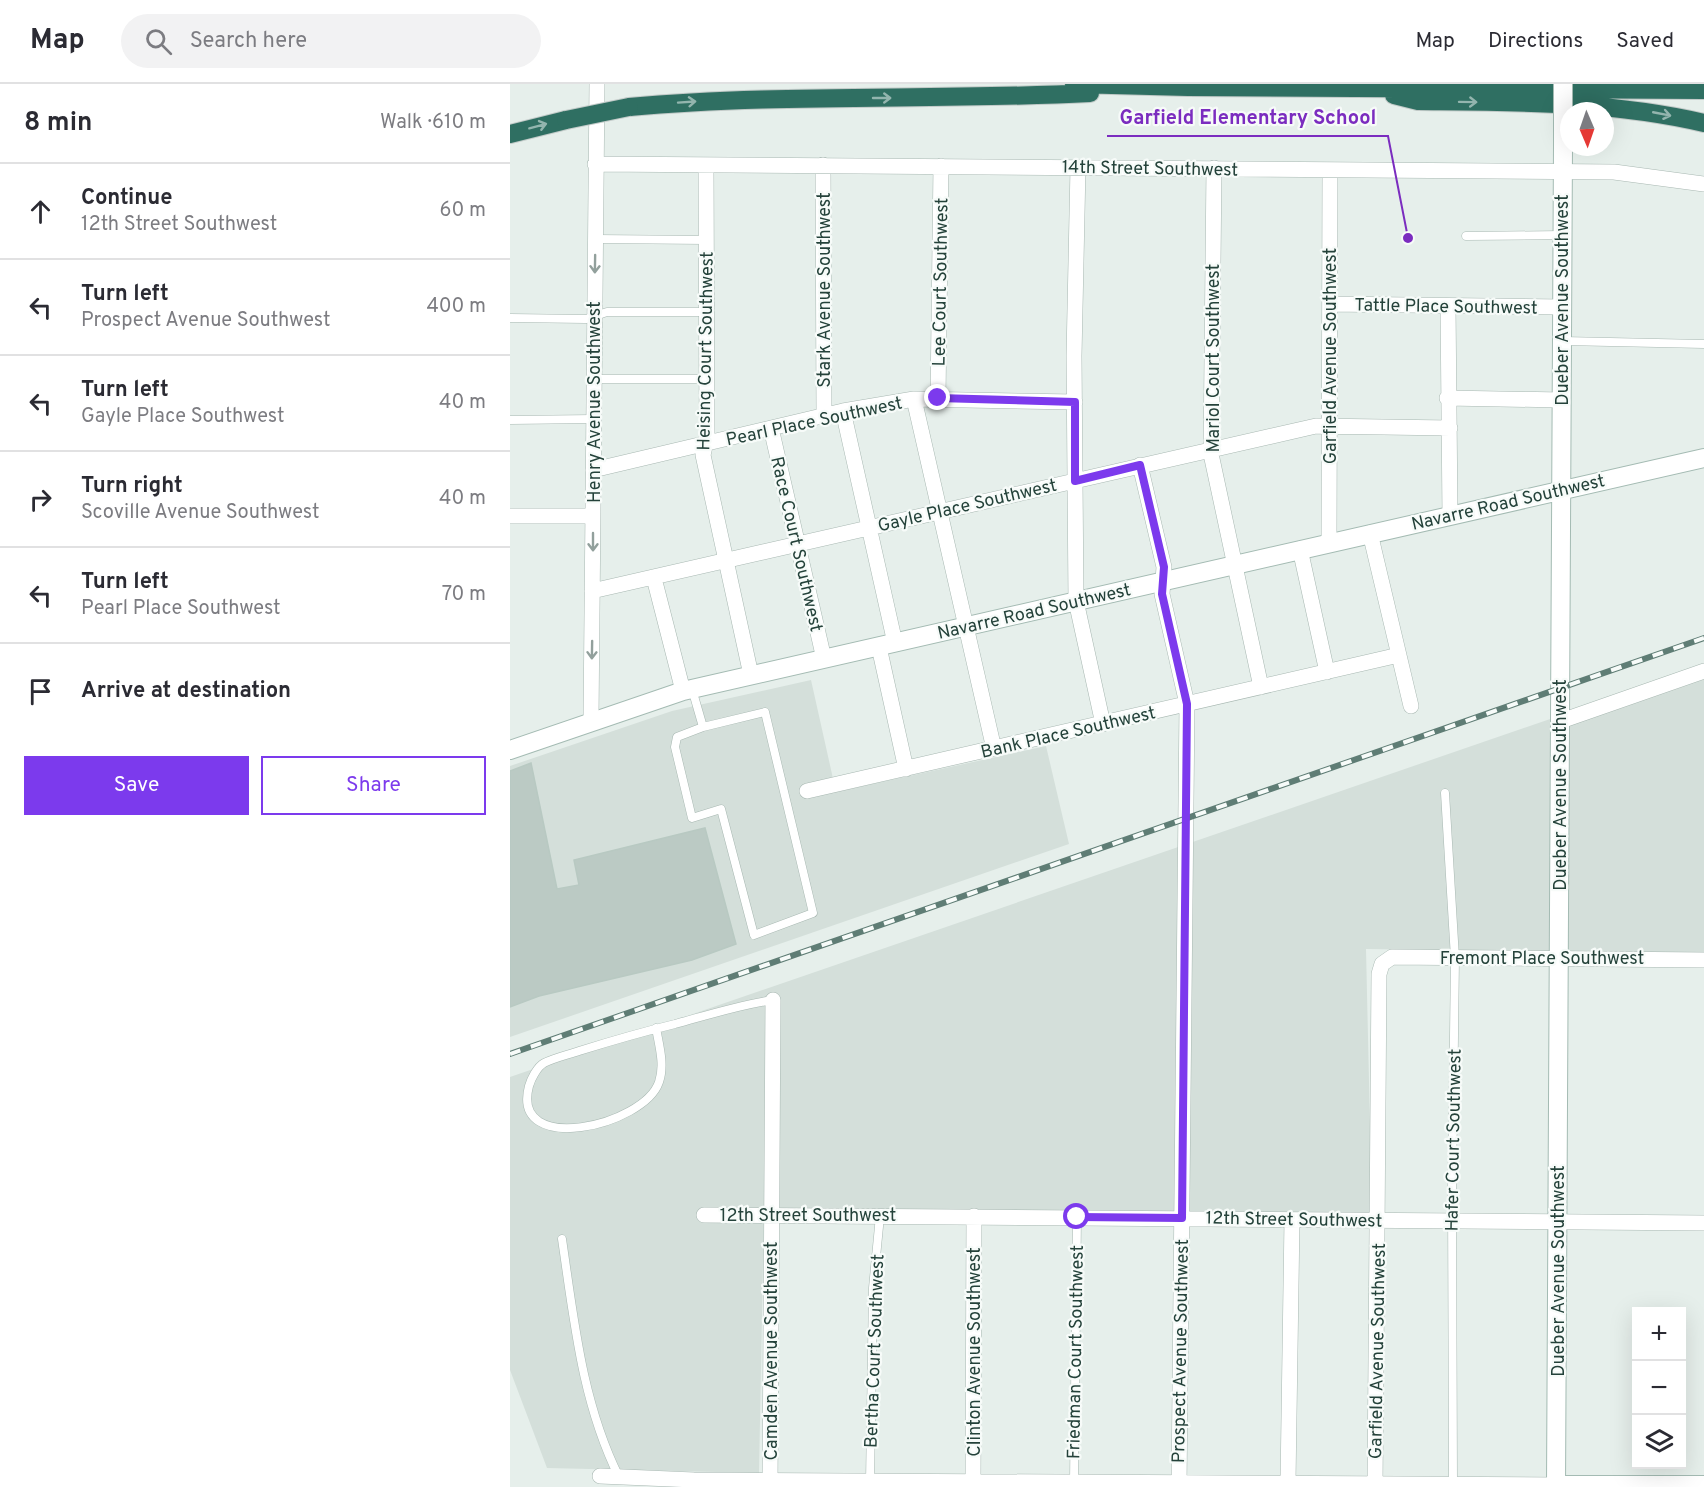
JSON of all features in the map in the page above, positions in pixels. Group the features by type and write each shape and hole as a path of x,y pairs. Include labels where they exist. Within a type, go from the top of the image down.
{"highway":[{"path":"1074,84 1188,87 1704,90"},
{"path":"510,134 629,107 784,99 1018,97 1188,87"},
{"path":"1369,88 1418,101 1582,104 1655,112 1704,123"}],"street":[{"name":"Henry Avenue Southwest","path":"591,720 597,84"},
{"name":"Dueber Avenue Southwest","path":"1556,1486 1563,84"},
{"name":"14th Street Southwest","path":"595,164 1214,168 1562,174 1614,172 1704,184"},
{"name":"Heising Court Southwest","path":"706,165 707,436 703,455 752,675"},
{"name":"Stark Avenue Southwest","path":"823,165 824,416"},
{"name":"Lee Court Southwest","path":"938,398 941,166"},
{"path":"1078,167 1075,402 1076,601 1103,724"},
{"name":"Mariol Court Southwest","path":"1214,168 1211,448 1233,565 1261,687"},
{"name":"Garfield Avenue Southwest","path":"1329,542 1330,170"},
{"name":"Tattle Place Southwest","path":"1330,304 1562,307"},
{"path":"1448,306 1447,398 1450,428 1450,515"},
{"path":"1447,398 1561,400"},
{"name":"Pearl Place Southwest","path":"593,470 704,446 843,411 914,399 1075,402"},
{"path":"914,399 994,749"},
{"name":"Stark Avenue Southwest","path":"843,411 868,528 887,645"},
{"name":"Gayle Place Southwest","path":"592,591 1211,448 1316,426 1450,428"},
{"name":"Race Court Southwest","path":"771,428 824,659"},
{"name":"Navarre Road Southwest","path":"510,750 591,720 688,690 1704,458"},
{"name":"Prospect Avenue Southwest","path":"1140,465 1164,567 1162,594 1187,704 1179,1484"},
{"path":"510,516 593,516"},
{"path":"1370,533 1411,706"},
{"path":"1300,549 1327,672"},
{"path":"654,578 688,690"},
{"path":"887,645 906,769"},
{"name":"Bank Place Southwest","path":"807,791 1399,655"},
{"path":"1561,721 1704,671"},
{"name":"Fremont Place Southwest","path":"1382,964 1392,957 1704,960"},
{"name":"Garfield Avenue Southwest","path":"1375,1485 1379,974 1382,964"},
{"name":"Camden Avenue Southwest","path":"770,1483 773,1000"},
{"name":"12th Street Southwest","path":"704,1215 1704,1223"},
{"name":"Clinton Avenue Southwest","path":"973,1484 974,1216"},
{"path":"1288,1485 1292,1220"},
{"path":"600,1476 770,1483 870,1484 1704,1485"}],"lane":[{"path":"1466,236 1562,235"},
{"path":"595,239 707,240"},
{"path":"510,318 586,319 607,312 706,312"},
{"path":"1562,342 1704,344"},
{"path":"594,379 705,380"},
{"path":"510,420 594,419"},
{"path":"688,690 703,727"},
{"path":"765,712 813,913 754,935 722,809 692,818 675,747 677,737 703,727 765,712"},
{"name":"Hafer Court Southwest","path":"1445,793 1455,958 1452,1221 1453,1486"},
{"path":"656,1028 662,1066 654,1094 642,1103 614,1120 564,1128 542,1124 528,1110 527,1094 531,1081 543,1064 656,1028 734,1006 773,1000"},
{"name":"Bertha Court Southwest","path":"870,1484 873,1288 880,1216"},
{"name":"Friedman Court Southwest","path":"1074,1484 1077,1217"},
{"path":"562,1239 579,1350 592,1411 604,1446 620,1477"}],"shaded area":[{"path":"1704,666 1704,954 1366,949 1372,1214 764,1209 759,1473 547,1468 510,1370 510,1077"},
{"path":"811,680 836,792 1046,746 1069,844 510,1037 510,766 672,711"}],"building":[{"path":"531,763 557,889 579,885 574,860 705,828 736,944 692,960 539,996 510,1007 510,771"}],"railway":[{"path":"510,1054 1704,638"}],"place":[{"name":"Garfield Elementary School","path":"1408,238"}],"route":[{"path":"938,398 1075,402 1075,481 1140,465 1164,567 1162,594 1187,704 1182,1218 1077,1217"}]}
